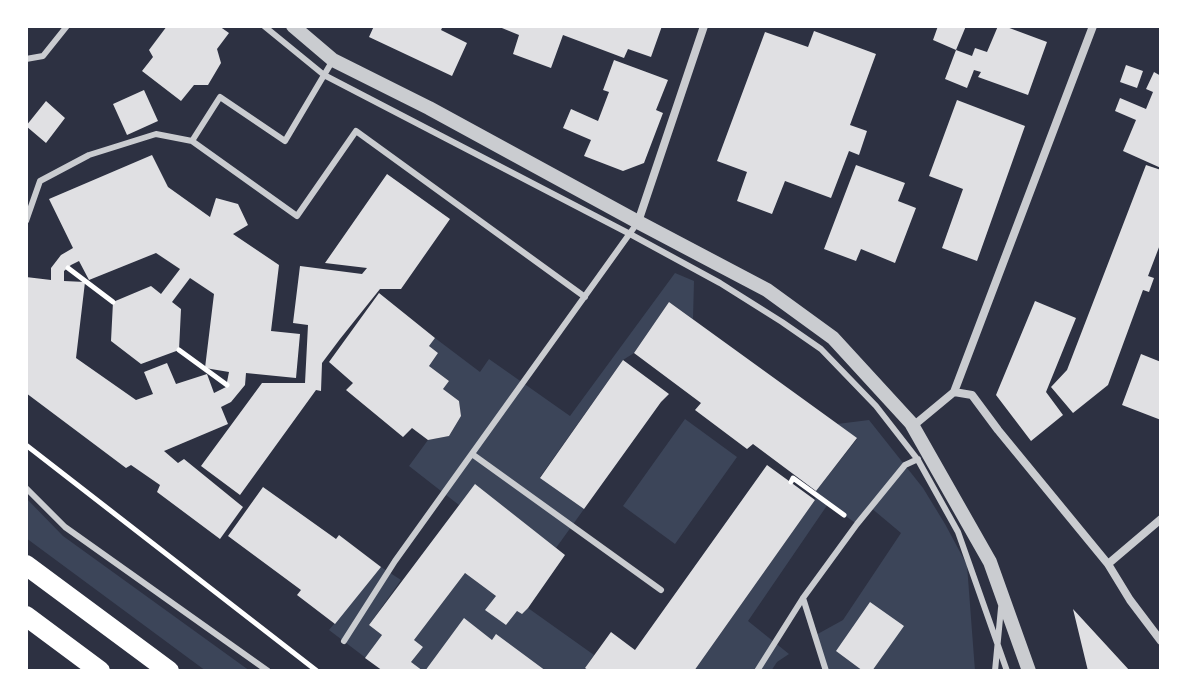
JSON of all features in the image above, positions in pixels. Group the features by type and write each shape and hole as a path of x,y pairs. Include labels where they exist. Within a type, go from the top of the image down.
{"main road":[{"path":"26,565 169,671"},
{"path":"26,616 100,671"}],"street":[{"path":"293,26 333,60 429,108 634,228 767,290 833,338 913,426 923,457 990,562 1029,671"},
{"path":"634,228 704,26"},
{"path":"913,426 954,392 1093,26"},
{"path":"954,392 972,395 1108,564 1161,641"},
{"path":"1108,564 1161,519"}],"lane":[{"path":"26,59 43,56 67,26"},
{"path":"264,26 324,75 634,228 821,349 923,457 958,532 1007,671"},
{"path":"192,141 220,97 285,141 333,60"},
{"path":"26,221 40,181 89,155 156,134 192,141 297,216 356,131 585,297"},
{"path":"344,641 395,561 634,228"},
{"path":"472,454 661,590"},
{"path":"757,671 803,598 857,524 905,465 923,457"},
{"path":"26,488 65,527 268,671"},
{"path":"995,671 1002,596"},
{"path":"803,598 826,671"}],"path":[{"path":"68,268 113,302"},
{"path":"179,350 227,385"},
{"path":"26,445 317,671"},
{"path":"791,482 793,478 857,524"}],"shaded area":[{"path":"675,273 694,281 693,319 669,302 634,353 623,360 540,477 584,509 556,548 476,485 459,505 409,466 428,440 449,436 461,416 459,401 443,389 449,381 429,366 438,353 429,346 435,338 480,372 489,359 570,416"},
{"path":"685,419 737,457 675,544 623,506"},
{"path":"869,420 923,488 967,565 975,671 826,671 814,636 843,620 901,533 870,507 857,524 828,504 748,621 789,654 777,662 771,671 694,671 815,500 816,491 857,439 837,424"},
{"path":"26,498 63,536 250,671 206,671 26,538"},
{"path":"381,567 401,580 369,625 382,635 380,638 411,662 423,647 414,640 465,573 496,596 486,610 506,625 517,611 522,614 528,608 594,655 585,668 589,671 383,671 329,630"}],"building":[{"path":"167,26 219,26 229,33 217,49 221,63 208,85 194,85 181,101 142,71 153,57 149,50"},
{"path":"374,26 443,26 441,30 467,43 452,76 369,37"},
{"path":"497,26 662,26 651,57 628,49 624,58 563,35 551,68 513,54 519,35"},
{"path":"938,26 966,26 956,50 933,40"},
{"path":"998,26 1047,42 1028,95 978,77 981,72 974,70 967,88 945,79 956,50 972,56 975,48 987,52"},
{"path":"814,31 876,54 850,125 867,131 859,155 849,151 831,198 785,181 772,214 737,201 747,172 717,161 765,32 808,47"},
{"path":"614,60 668,80 656,110 663,113 644,163 623,171 584,156 591,140 563,128 571,109 598,121 609,92 603,90"},
{"path":"1126,65 1143,71 1137,88 1120,82"},
{"path":"1154,72 1161,76 1161,168 1123,151 1136,120 1115,111 1120,98 1146,109 1153,92 1146,89"},
{"path":"144,90 158,121 127,135 113,104"},
{"path":"957,100 1025,126 977,261 942,248 963,189 929,176"},
{"path":"46,101 65,118 46,143 26,126"},
{"path":"152,155 168,187 210,217 216,198 238,204 248,225 233,234 279,265 271,331 300,334 296,378 246,373 245,385 231,402 221,407 228,424 164,451 178,463 184,459 243,507 220,539 157,492 160,485 131,465 126,468 26,393 26,277 51,280 51,268 61,255 73,248 49,199","holes":["156,253 180,269 161,294 151,286 113,302 111,341 141,364 179,350 181,309 172,302 190,278 214,294 205,368 229,372 226,387 214,393 207,374 176,384 167,363 144,372 153,394 136,400 76,358 85,282 64,281 64,271 79,261 89,280"]},
{"path":"856,165 905,183 898,201 916,208 895,263 861,249 856,261 824,249"},
{"path":"1146,165 1161,170 1161,242 1148,276 1154,278 1149,292 1143,290 1108,385 1073,413 1051,387 1067,370"},
{"path":"387,174 450,219 401,289 380,289 340,339 322,363 321,391 316,390 240,495 201,466 262,383 305,383 308,325 293,323 300,266 362,274 367,268 325,263"},
{"path":"379,293 435,338 429,346 438,353 429,366 449,381 443,389 459,401 461,416 449,436 428,440 412,428 403,437 346,390 353,383 329,362"},
{"path":"1035,301 1076,318 1046,392 1063,415 1031,441 996,395"},
{"path":"669,302 857,438 816,491 753,444 747,449 695,410 701,403 634,353"},
{"path":"1141,354 1161,362 1161,420 1122,405"},
{"path":"623,360 669,394 584,509 540,478"},
{"path":"767,465 815,500 694,671 589,671 585,668 611,632 635,650"},
{"path":"475,484 565,555 528,608 522,614 517,611 506,625 485,610 496,596 465,573 414,640 423,647 411,662 423,671 383,671 365,658 382,635 369,625"},
{"path":"263,487 336,539 339,535 381,567 335,624 297,595 301,590 228,536"},
{"path":"870,602 904,626 872,671 863,671 836,651"},
{"path":"1073,609 1130,671 1088,671"},
{"path":"464,618 492,640 496,634 546,671 425,671"}]}
